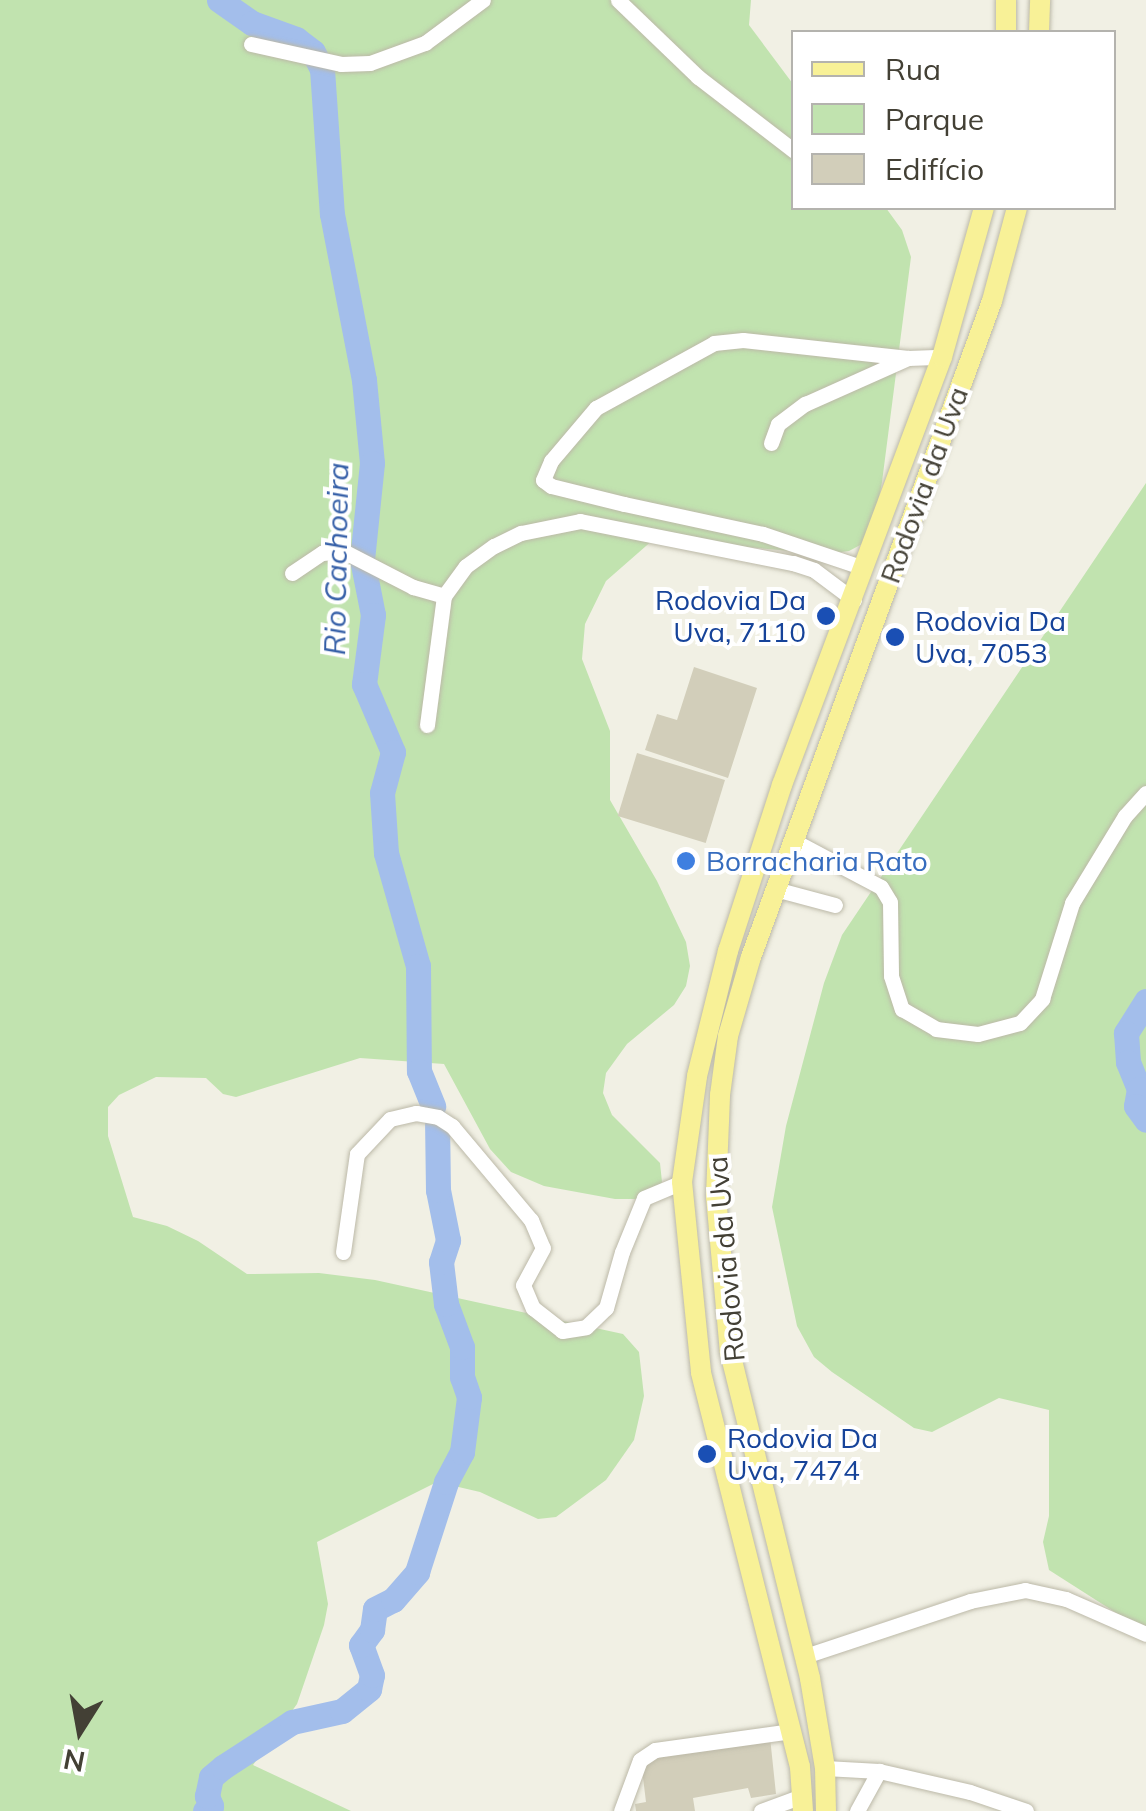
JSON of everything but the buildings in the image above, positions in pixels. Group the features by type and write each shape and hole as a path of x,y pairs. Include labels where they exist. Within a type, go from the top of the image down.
{"main road":[{"path":"1006,0 1006,30"},
{"path":"1038,30 1040,0"},
{"name":"Rodovia da Uva","path":"803,1803 792,1731 702,1372 682,1182 697,1076 723,966 782,785 942,357 983,210"},
{"name":"Rodovia da Uva","path":"826,1811 826,1768 805,1656 730,1353 716,1196 716,1144 728,1036 775,889 992,301 1015,210"}],"street":[{"path":"250,44 341,64 370,63 425,42 483,0"},
{"path":"618,0 698,77 791,149"},
{"path":"864,568 763,534 624,504 551,486 543,480 551,460 596,408 714,343 743,340 908,358 942,357"},
{"path":"771,444 778,424 805,404 908,358"},
{"path":"427,725 444,596 466,566 520,533 580,521 793,563 814,570 854,600"},
{"path":"292,572 322,553 343,551 414,587 444,596"},
{"path":"794,841 880,887 890,902 891,976 902,1009 936,1029 978,1034 1020,1024 1042,999 1072,904 1125,816 1146,792"},
{"path":"775,889 835,905"},
{"path":"344,1252 357,1154 390,1118 416,1114 438,1117 452,1126 531,1220 542,1248 523,1284 533,1308 562,1331 586,1327 606,1308 622,1252 644,1198 682,1182"},
{"path":"805,1656 970,1601 1025,1590 1066,1599 1146,1634"},
{"path":"621,1811 640,1760 655,1750 792,1731"},
{"path":"826,1768 879,1771 970,1792 1026,1811"},
{"path":"858,1811 879,1771"},
{"path":"762,1811 803,1803"}],"green space":[{"path":"0,0 751,0 749,25 791,81 791,210 887,210 902,230 911,257 882,482 875,520 864,543 849,551 826,554 654,539 606,581 585,624 582,659 610,731 610,800 657,881 686,942 690,966 686,986 674,1005 627,1044 606,1073 603,1093 612,1115 660,1163 662,1182 656,1193 640,1199 615,1199 544,1186 511,1172 490,1149 444,1064 360,1058 236,1097 223,1094 206,1078 156,1077 119,1095 108,1107 108,1136 133,1217 167,1226 198,1241 247,1274 319,1273 375,1280 623,1334 639,1352 644,1396 634,1440 606,1480 556,1517 538,1519 480,1492 437,1482 317,1542 328,1604 324,1625 297,1704 253,1765 351,1811 0,1811"},
{"path":"1146,483 1146,1632 1049,1570 1043,1542 1049,1516 1049,1410 999,1398 932,1432 914,1428 832,1372 814,1357 797,1326 772,1207 786,1126 824,983 842,935"}],"waterway":[{"name":"Rio Cachoeira","path":"219,0 252,23 296,39 313,52 322,69 332,214 364,380 372,463 362,559 373,615 364,684 393,752 382,793 386,853 418,966 419,1071 433,1106"},
{"path":"1146,1001 1126,1033 1128,1062 1139,1089 1136,1106 1146,1120"},
{"name":"Rio Cachoeira","path":"205,1811 211,1806 207,1796 211,1777 223,1767 292,1722 342,1711 369,1689 372,1675 361,1645 372,1630 375,1609 393,1600 417,1572 446,1482 462,1452 469,1397 462,1377 462,1347 446,1304 441,1262 448,1240 438,1190 437,1122"}],"place":[{"name":"Rodovia Da Uva, 7110","path":"826,616"},
{"name":"Rodovia Da Uva, 7053","path":"895,637"},
{"name":"Borracharia Rato","path":"686,861"},
{"name":"Rodovia Da Uva, 7474","path":"707,1454"}]}
